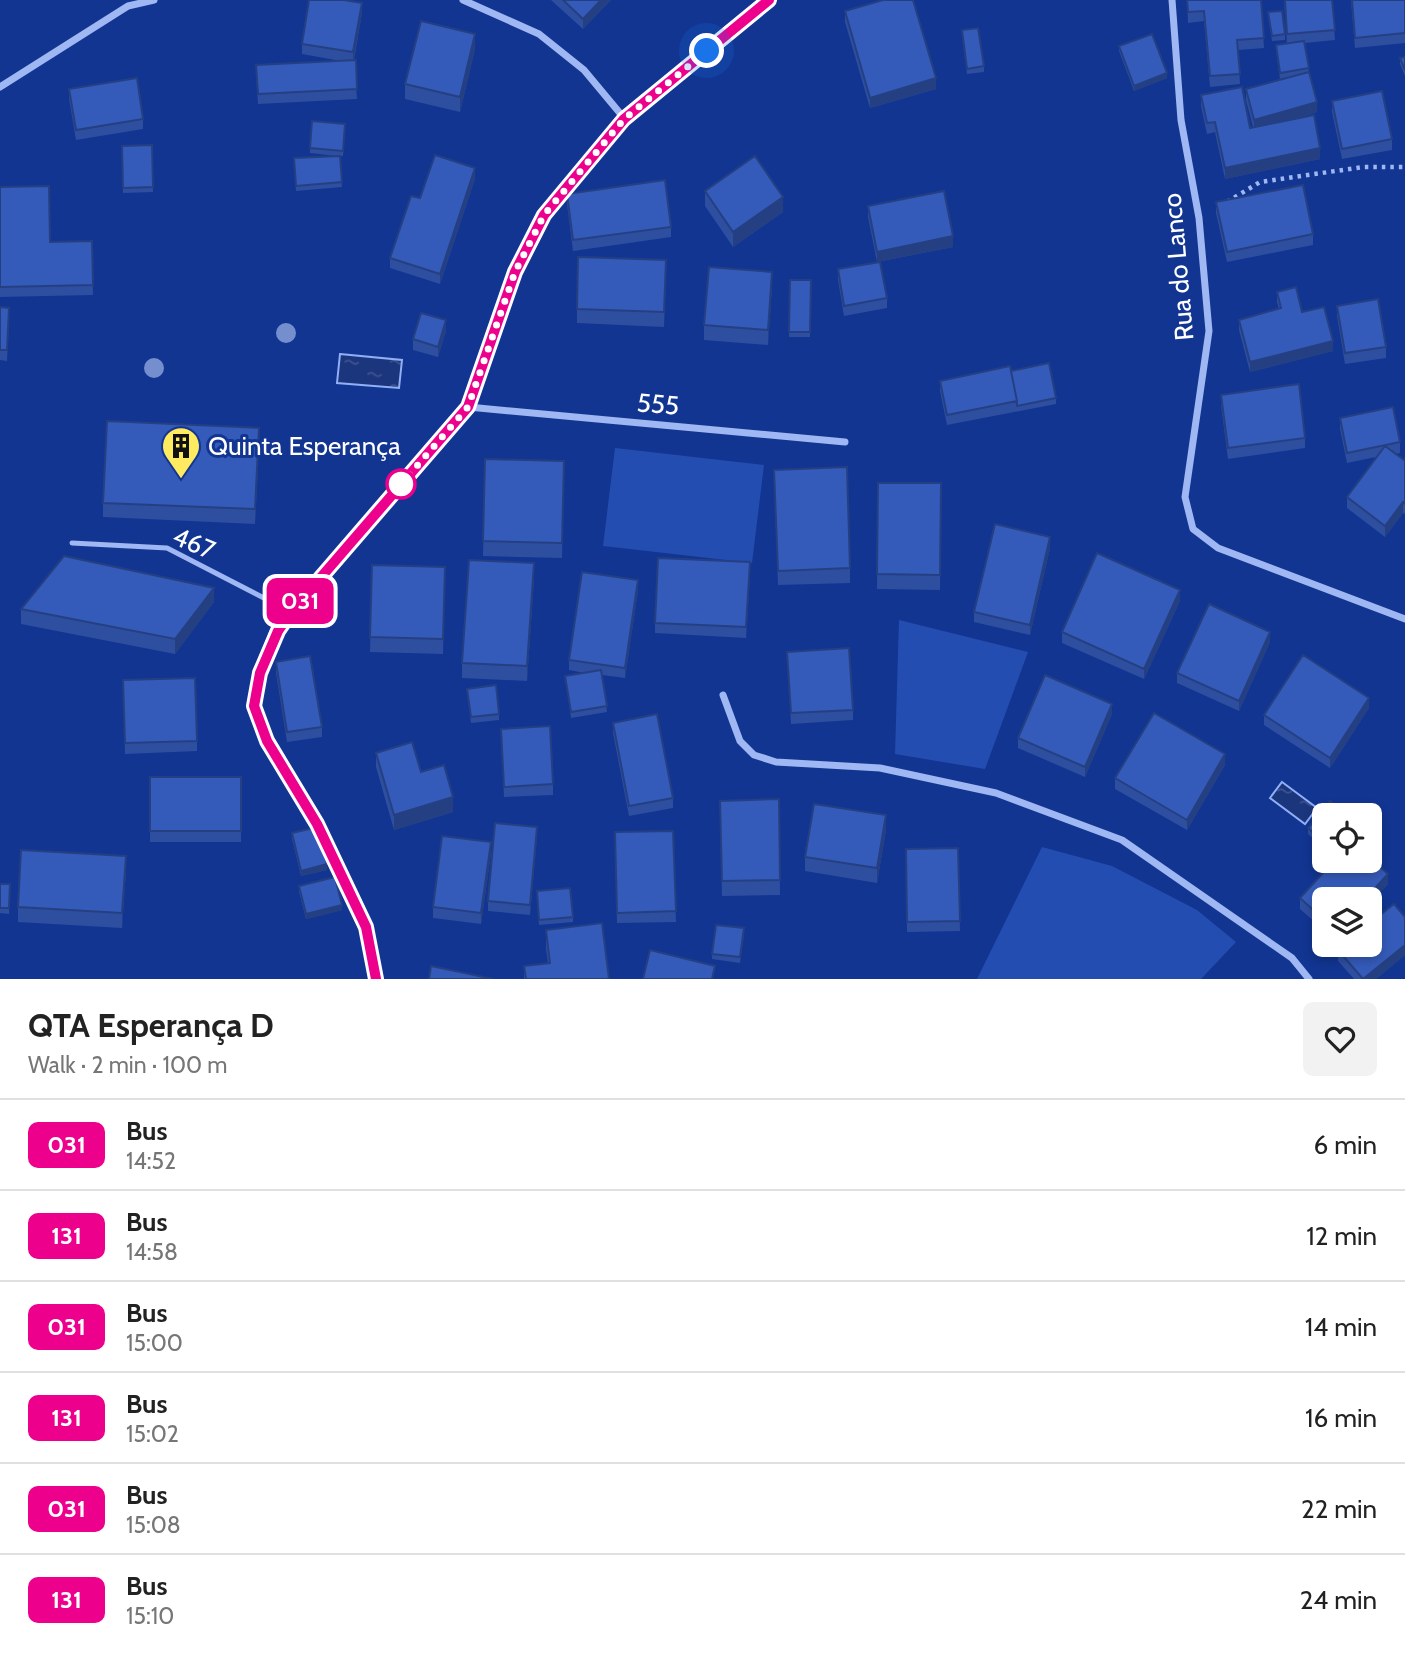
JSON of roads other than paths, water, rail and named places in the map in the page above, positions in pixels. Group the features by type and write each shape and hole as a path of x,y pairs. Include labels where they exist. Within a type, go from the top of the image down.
{"street":[{"path":"0,87 128,6 154,0"},
{"path":"463,0 540,34 584,70 624,119"},
{"path":"376,979 366,927 317,824 267,741 254,706 260,673 278,631 291,612 468,407 515,272 544,215 624,119 769,0"},
{"name":"Rua do Lanco","path":"1172,0 1181,120 1199,218 1209,331 1185,497 1193,529 1218,548 1405,619"},
{"name":"555","path":"468,407 845,442"},
{"path":"723,695 740,741 754,755 776,762 880,768 996,793 1122,840 1292,958 1309,979"}],"lane":[{"name":"467","path":"72,543 167,548 291,612"}],"water":[{"path":"340,354 402,360 399,388 337,383"},
{"path":"1282,782 1312,804 1312,815 1305,824 1270,798"}],"place":[{"name":"Quinta Esperança","path":"181,480"}]}
